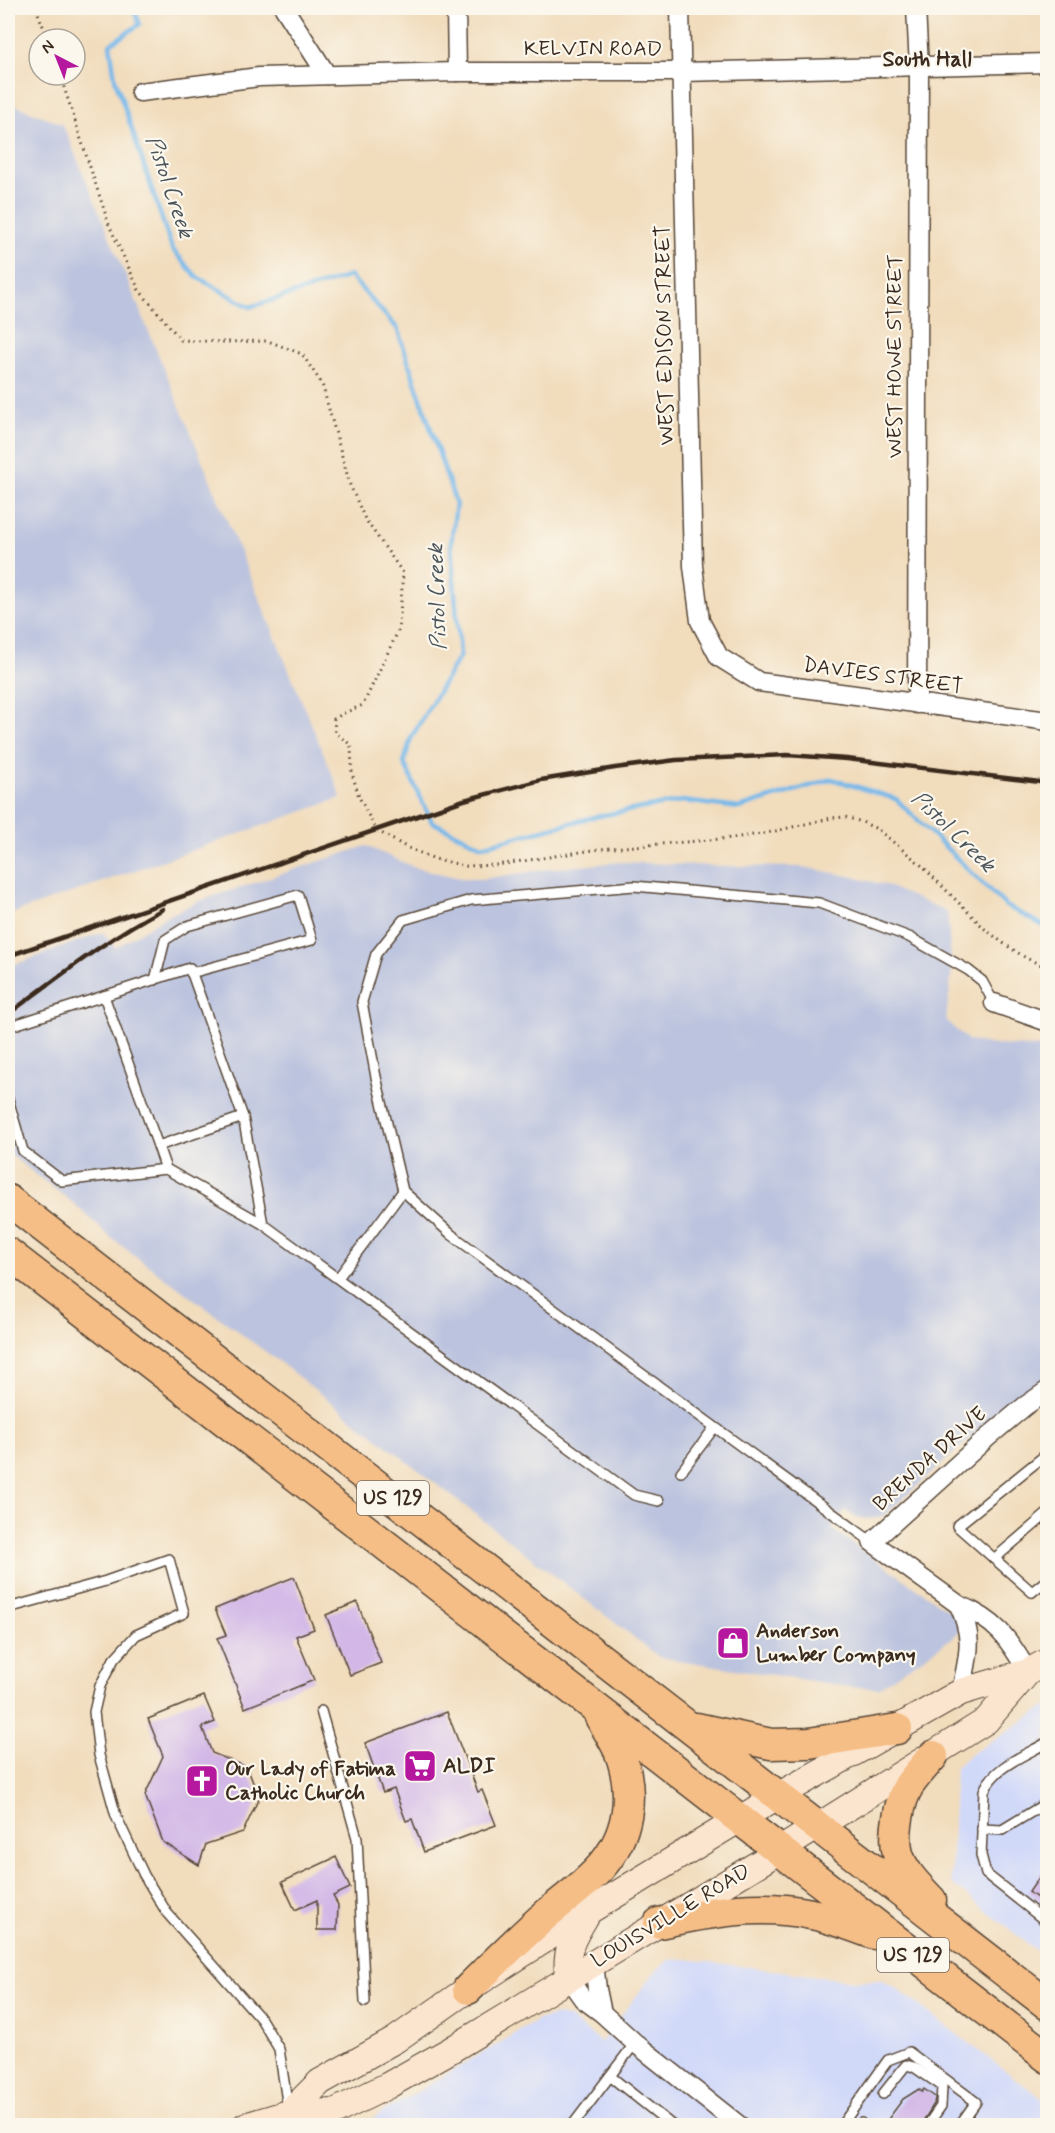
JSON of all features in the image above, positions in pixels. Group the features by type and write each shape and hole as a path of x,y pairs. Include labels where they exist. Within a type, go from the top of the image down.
{"highway":[{"name":"US 129","path":"8,1200 1047,2005"},
{"name":"US 129","path":"8,1252 1047,2058"},
{"path":"468,1989 525,1932 599,1869 615,1848 624,1830 629,1802 627,1779 620,1752 594,1707"},
{"path":"688,1726 771,1744 809,1743 897,1729"},
{"path":"933,1755 908,1787 900,1809 897,1831 898,1854 904,1868 914,1881 975,1949"},
{"path":"659,1923 740,1909 772,1908 812,1914 896,1941"}],"main road":[{"name":"LOUISVILLE ROAD","path":"291,2119 320,2082 395,2040 468,1989 589,1911 777,1797 961,1692 1038,1666"},
{"name":"LOUISVILLE ROAD","path":"245,2126 334,2112 387,2086 780,1851 986,1721 1038,1666"},
{"path":"568,1978 566,1961 568,1947 589,1911"}],"street":[{"path":"284,8 327,75"},
{"path":"456,8 457,72"},
{"name":"WEST EDISON STREET","path":"680,8 693,566 700,621 719,657"},
{"name":"WEST HOWE STREET","path":"916,8 918,67 917,704"},
{"name":"KELVIN ROAD","path":"140,92 259,76 457,72 682,72 1047,63"},
{"name":"DAVIES STREET","path":"719,657 759,682 1047,721"},
{"path":"994,1003 1047,1022"},
{"name":"BRENDA DRIVE","path":"1038,1666 1011,1643 997,1627 975,1612 959,1605 872,1542 988,1437 1047,1390"},
{"path":"959,1605 970,1637 961,1692"},
{"path":"594,1963 602,2013"},
{"path":"568,1978 583,1999 739,2125"}],"lane":[{"path":"872,1542 452,1235 404,1191 376,1077 362,1002 376,954 403,920 471,900 634,886 819,903 909,937 968,970 982,981 994,1003"},
{"path":"155,980 165,940 187,926 298,895 312,940 191,973"},
{"path":"8,1027 190,968 243,1117 262,1224"},
{"path":"104,996 166,1168"},
{"path":"8,1099 23,1151 62,1181 166,1168 262,1224 634,1496 659,1501"},
{"path":"158,1146 243,1117"},
{"path":"338,1278 404,1191"},
{"path":"681,1472 714,1428"},
{"path":"1047,1453 957,1526 1032,1592 1047,1579"},
{"path":"994,1559 1047,1514"},
{"path":"8,1608 106,1581 169,1559 184,1613 136,1635 114,1659 100,1686 94,1712 99,1755 116,1816 155,1894 171,1920 261,2019 279,2049 291,2119"},
{"path":"321,1711 357,1838 365,2002"},
{"path":"1047,1742 995,1773 988,1781 984,1791 981,1855 986,1874 1047,1923"},
{"path":"982,1829 1002,1830 1047,1802"},
{"path":"572,2126 635,2043"},
{"path":"841,2126 888,2060 909,2052 976,2102 959,2126"},
{"path":"883,2094 906,2066 914,2067 942,2086 955,2087"},
{"path":"610,2076 673,2126"},
{"path":"927,2126 941,2106 942,2086"}],"path":[{"path":"36,8 43,27"},
{"path":"64,87 109,225 139,290 181,340 268,341 302,354 322,384 350,485 365,519 403,573 399,628 363,705 344,712 334,719 336,733 351,745 359,796 376,830 406,847 435,859 466,867 497,865 600,849 734,838 845,817 877,829 919,862 985,929 1026,958 1047,968"}],"shaded area":[{"path":"8,102 62,124 341,798 8,915"},
{"path":"366,846 416,868 460,878 482,879 548,869 620,862 803,867 885,885 947,912 952,969 946,1021 969,1041 1047,1048 1047,1376 1013,1400 887,1513 877,1518 867,1519 855,1517 845,1510 832,1529 955,1615 960,1630 952,1638 878,1688 850,1687 659,1657 278,1361 111,1238 73,1203 8,1153 8,967 103,932 115,948 165,917 199,901"},
{"path":"1047,1706 1047,1959 951,1883 955,1767 971,1754"},
{"path":"686,1959 855,1981 881,1980 896,1988 1048,2103 1047,2126 359,2126 540,2019 558,2015 570,2018 601,2042 655,1972 669,1960"}],"building":[{"path":"294,1577 314,1629 296,1636 314,1680 245,1708 217,1638 226,1635 215,1609"},
{"path":"357,1602 381,1663 350,1675 326,1615"},
{"name":"Our Lady of Fatima Catholic Church","path":"204,1696 215,1722 202,1727 212,1753 247,1767 259,1798 243,1832 206,1844 199,1865 163,1842 145,1795 163,1756 148,1719"},
{"name":"ALDI","path":"447,1712 478,1792 482,1790 496,1825 424,1852 412,1819 406,1821 394,1789 383,1793 365,1743"},
{"path":"336,1857 350,1888 333,1896 338,1905 337,1930 317,1930 317,1900 295,1910 282,1882"},
{"path":"1047,1866 1047,1905 1029,1892"},
{"path":"919,2089 922,2092 924,2089 935,2097 934,2104 920,2126 883,2126 903,2099"}],"waterway":[{"name":"Pistol Creek","path":"133,8 140,24 110,44 115,79 172,249 197,277 250,307 350,276 397,328 456,504 451,544 460,655 411,738 404,763 432,822 482,846 598,816 683,801 739,808 832,779 896,799 1006,906 1048,928"}],"railway":[{"path":"8,956 464,800 541,780 676,760 787,755 847,759 1048,783"},
{"path":"11,1012 104,944 163,909"}],"place":[{"name":"Anderson Lumber Company","path":"733,1643"},
{"name":"ALDI","path":"420,1766"},
{"name":"Our Lady of Fatima Catholic Church","path":"202,1781"}],"district":[{"name":"South Hall","path":"927,60"}]}
